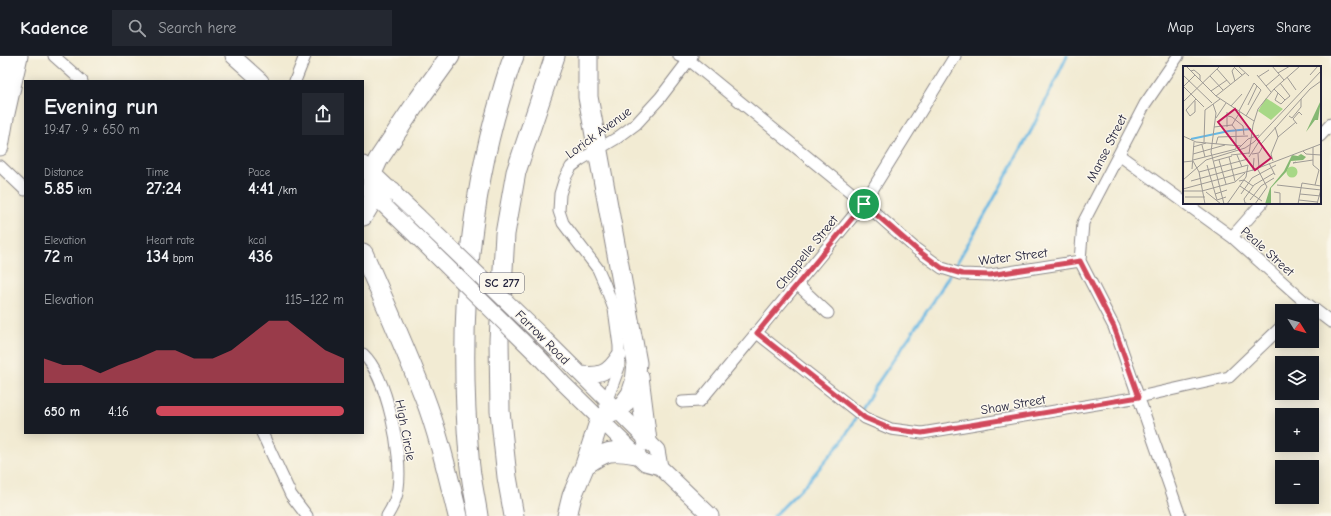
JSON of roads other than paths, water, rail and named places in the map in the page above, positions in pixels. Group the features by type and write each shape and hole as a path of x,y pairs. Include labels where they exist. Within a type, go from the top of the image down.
{"highway":[{"path":"364,213 378,160 450,56"},
{"name":"SC 277","path":"478,516 469,457 465,369 466,305 471,238 480,179 490,131 514,56"},
{"name":"SC 277","path":"514,516 507,477 500,410 499,340 505,234 516,172 555,56"},
{"path":"585,465 607,452 642,447 637,363 588,97 588,56"},
{"path":"364,255 389,311 424,397 444,457 458,516"},
{"path":"567,516 572,496 607,409 623,405 631,394 635,382 637,363"}],"main road":[{"path":"1,133 1,80 4,56"},
{"path":"1,133 19,56"},
{"path":"233,56 260,80"},
{"name":"Farrow Road","path":"373,182 418,216 581,374 607,409 642,447 657,450 660,467 711,516"},
{"name":"Farrow Road","path":"373,182 417,237 538,356 607,409"},
{"path":"581,374 591,375 606,371 613,366 619,356"}],"street":[{"path":"54,56 81,80"},
{"path":"295,80 305,56"},
{"name":"Chappelle Street","path":"682,402 700,401 864,204 955,56"},
{"name":"Manse Street","path":"1080,261 1083,223 1145,104 1178,56"},
{"name":"Lorick Avenue","path":"607,409 619,367 619,346 614,309 598,269 563,223 559,211 560,194 565,178 571,167 636,124 660,98 687,57"},
{"name":"Water Street","path":"687,57 916,249 942,268 962,274 990,275 1080,261"},
{"path":"1321,135 1331,124"},
{"name":"Peale Street","path":"1118,155 1183,202"},
{"path":"0,166 24,189"},
{"name":"Peale Street","path":"1185,204 1232,237 1299,304"},
{"path":"1232,237 1261,204"},
{"path":"1080,261 1114,327 1180,516"},
{"path":"798,285 828,313"},
{"name":"Peale Street","path":"1319,316 1331,322"},
{"name":"Shaw Street","path":"757,333 865,418 891,429 922,433 1139,397 1229,377 1275,333"},
{"name":"High Circle","path":"364,355 370,360 383,388 395,436 400,470 398,489 387,516"},
{"path":"262,434 291,495 307,516"}],"waterway":[{"path":"953,269 985,215 1032,129 1067,56"},
{"path":"774,516 806,484 842,441 879,381 933,302 950,274"}]}
